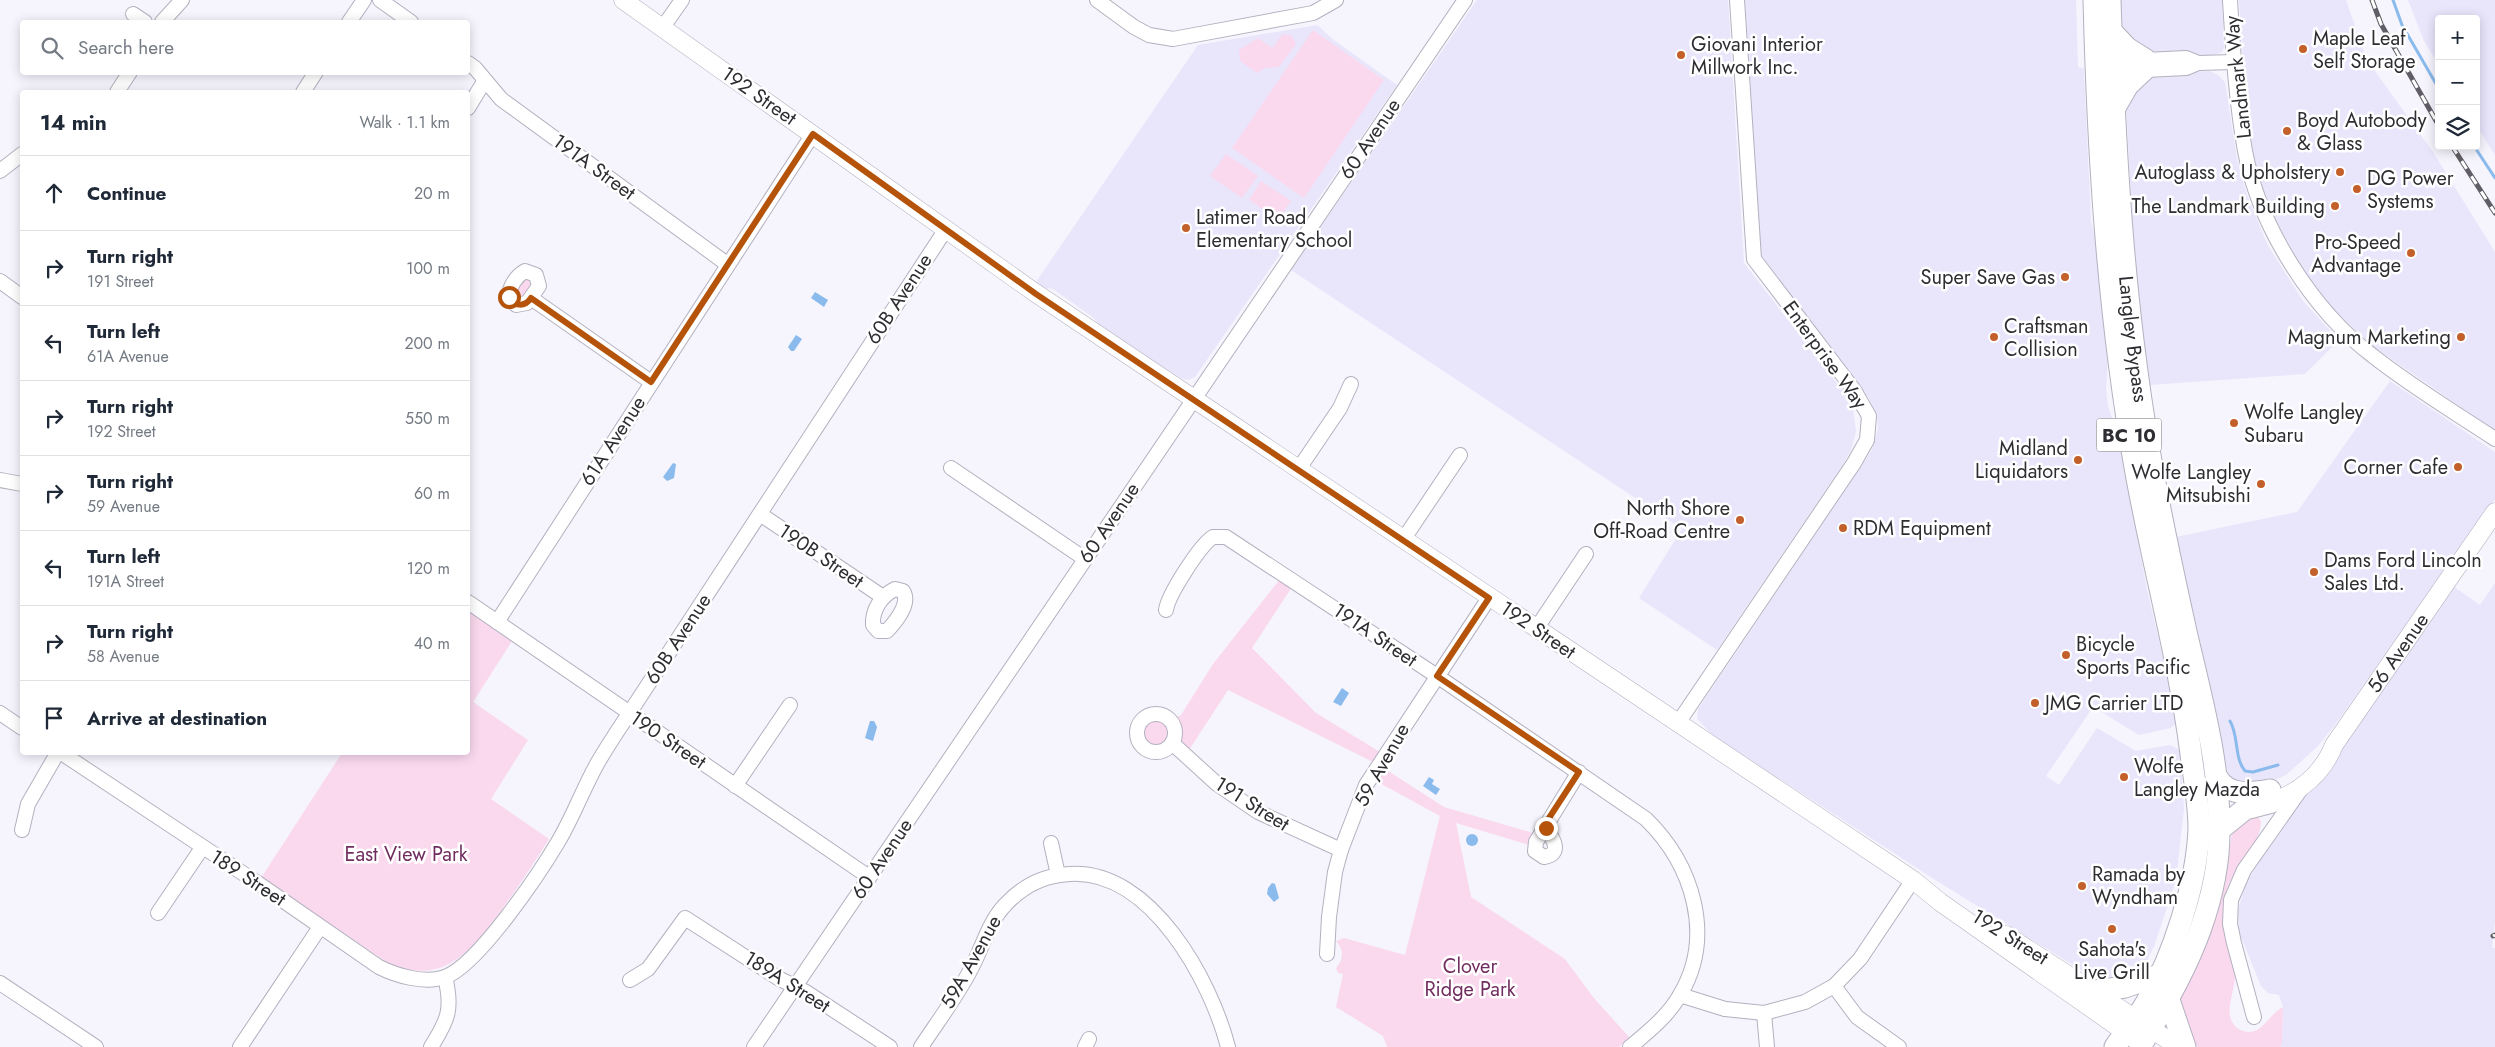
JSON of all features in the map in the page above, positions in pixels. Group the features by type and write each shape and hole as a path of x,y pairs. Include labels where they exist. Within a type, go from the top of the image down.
{"highway":[{"name":"Langley Bypass","path":"2094,0 2103,67 2113,112 2125,270 2142,406 2168,551 2210,731 2216,777 2219,830 2214,882 2204,923 2169,1000 2137,1038"},
{"name":"Langley Bypass","path":"2110,0 2111,31 2103,67 2100,180 2116,342 2136,474 2182,692 2199,827 2188,902 2147,1002 2137,1038"},
{"path":"2111,31 2145,65 2128,85 2113,112"},
{"path":"2216,777 2224,789 2271,796"},
{"path":"2219,830 2245,808 2271,796"},
{"path":"2095,991 2125,987 2159,975"},
{"path":"2169,1000 2185,1047"}],"main road":[{"name":"192 Street","path":"624,0 1034,292 1913,880 1947,907 2137,1038 2179,1047"},
{"name":"56 Avenue","path":"2271,796 2304,784 2328,759 2334,744 2495,512"},
{"name":"56 Avenue","path":"2271,796 2296,778 2334,744"},
{"name":"192 Street","path":"1913,880 1944,895 2095,991 2137,1038"}],"street":[{"path":"164,20 182,0"},
{"path":"350,20 364,0"},
{"path":"380,0 409,20"},
{"path":"663,27 682,0"},
{"path":"1097,0 1134,27 1149,35 1173,39 1313,12 1336,0"},
{"name":"60 Avenue","path":"754,1047 1464,0"},
{"name":"Enterprise Way","path":"1678,724 1854,463 1867,440 1869,416 1854,390 1754,259 1736,0"},
{"name":"Landmark Way","path":"2230,0 2234,62 2247,158 2270,225 2298,274 2339,326 2372,356 2495,439"},
{"path":"133,14 142,20"},
{"path":"2103,67 2145,65 2186,68 2198,63 2234,62"},
{"name":"191A Street","path":"470,65 501,99 727,264"},
{"path":"118,90 128,75"},
{"path":"304,90 314,75"},
{"path":"470,105 485,80"},
{"name":"61A Avenue","path":"497,622 727,264 813,134"},
{"path":"0,171 20,156"},
{"name":"60B Avenue","path":"444,977 475,956 505,919 558,842 598,763 629,714 946,229"},
{"path":"0,282 20,296"},
{"path":"531,298 651,382"},
{"path":"1298,470 1340,408 1351,384"},
{"path":"1403,540 1460,454"},
{"path":"951,468 1084,559"},
{"path":"0,480 20,484"},
{"name":"190B Street","path":"760,514 883,597"},
{"name":"191A Street","path":"1166,610 1170,598 1205,544 1213,537 1226,538 1437,676 1646,819 1668,843 1686,874 1694,900 1698,931 1691,968 1680,995 1655,1026 1630,1047"},
{"path":"1536,629 1586,554"},
{"name":"59 Avenue","path":"1327,954 1332,892 1341,850 1366,785 1489,598"},
{"name":"190 Street","path":"470,603 869,877"},
{"path":"735,786 790,705"},
{"path":"0,713 20,727"},
{"name":"191 Street","path":"1172,744 1217,784 1258,812 1292,830 1341,850"},
{"path":"22,830 28,804 57,755"},
{"name":"189 Street","path":"63,755 392,973 426,979 444,977"},
{"path":"1546,828 1549,818 1579,772"},
{"name":"56 Avenue","path":"2254,1017 2234,943 2230,913 2238,881 2304,784"},
{"name":"56 Avenue","path":"2266,838 2272,822 2271,796"},
{"path":"1051,843 1058,875"},
{"path":"158,913 202,848"},
{"name":"59A Avenue","path":"921,1047 965,981 990,927 1004,905 1035,882 1058,875 1090,874 1125,889 1154,913 1186,952 1217,1011 1228,1047"},
{"path":"1680,995 1724,1009 1764,1013 1805,1002 1834,986 1860,959 1913,880"},
{"name":"189A Street","path":"630,980 648,969 684,918 890,1047"},
{"path":"240,1047 320,927"},
{"path":"431,1047 448,1017 450,1003 444,977"},
{"path":"0,982 96,1047"},
{"path":"1834,986 1857,1017 1899,1047"},
{"path":"1764,1013 1767,1047"}],"shaded area":[{"path":"1477,0 1728,0 1744,263 1847,396 1853,409 1856,431 1851,450 1844,463 1717,650 1639,598 1682,529 1291,270"},
{"path":"1745,0 2076,0 2078,67 2084,69 2091,221 2098,251 2108,355 2106,389 2108,406 2119,438 2147,590 2177,716 2175,724 2171,728 2139,735 2093,707 2046,776 2059,785 2097,728 2136,751 2170,745 2180,750 2184,809 2176,880 2155,944 2145,965 2138,974 2107,981 2086,973 1937,881 1715,737 1697,719 1698,709 1872,450 1878,429 1877,414 1869,398 1774,275 1761,254"},
{"path":"2120,0 2222,0 2224,47 2222,52 2211,56 2147,53 2123,32"},
{"path":"2239,0 2346,0 2367,60 2433,152 2495,252 2495,431 2370,344 2331,307 2300,266 2269,207 2256,168 2247,119"},
{"path":"2408,0 2495,0 2495,155 2480,131 2480,15 2435,15 2435,59 2424,41"},
{"name":"Latimer Road Elementary School","path":"1317,25 1335,41 1397,85 1195,377 1188,380 1181,378 1103,330 1094,318 1053,289 1045,288 1036,282 1198,45"},
{"path":"2209,71 2218,75 2225,82 2237,159 2247,195 2267,244 2303,301 2339,340 2305,374 2149,385 2135,267 2126,106 2135,86 2147,79 2163,74"},
{"path":"2390,381 2495,452 2495,499 2340,718 2318,746 2286,775 2273,781 2238,786 2229,776 2226,767 2220,728 2176,537 2297,512"},
{"path":"2495,583 2495,921 2492,948 2495,948 2495,1047 2280,1047 2282,1044 2283,1007 2279,995 2268,993 2261,986 2239,932 2238,910 2246,884 2265,851 2453,586 2480,605"}],"green space":[{"path":"1313,30 1384,80 1304,198 1232,148"},
{"path":"1283,34 1292,36 1296,44 1279,67 1265,68 1257,73 1240,61 1239,50 1258,38 1272,48"},
{"path":"1226,154 1258,176 1242,198 1210,176"},
{"path":"1261,181 1291,201 1278,220 1249,200"},
{"path":"526,277 533,282 527,297 518,299 514,291"},
{"path":"1280,579 1292,587 1252,648 1316,713 1380,752 1373,762 1228,690 1189,750 1180,738 1174,719 1181,715 1213,664"},
{"name":"East View Park","path":"470,612 512,641 473,702 528,740 491,799 549,839 498,915 476,942 452,962 439,968 424,971 407,969 388,963 261,878 341,755 470,755"},
{"path":"1155,720 1164,724 1168,733 1164,742 1155,746 1146,742 1142,733 1146,724"},
{"name":"Clover Ridge Park","path":"1382,767 1444,807 1533,833 1529,845 1456,823 1471,897 1565,959 1593,997 1630,1038 1619,1047 1387,1047 1383,1036 1336,1007 1343,974 1338,973 1336,968 1342,954 1336,941 1344,938 1405,955 1440,816 1374,780"},
{"path":"2257,816 2261,821 2257,838 2232,878 2224,901 2225,932 2235,973 2230,1002 2230,1016 2237,1028 2252,1032 2263,1026 2283,1007 2282,1044 2280,1047 2198,1047 2190,1036 2184,1022 2181,993 2214,924 2225,885 2232,831 2238,822"}],"water":[{"path":"815,292 828,300 824,307 811,298"},
{"path":"796,335 802,339 794,351 791,351 788,347"},
{"path":"673,463 676,464 674,478 667,481 663,477"},
{"path":"1342,688 1349,693 1341,706 1333,702"},
{"path":"870,721 874,721 877,727 873,741 865,738"},
{"path":"1429,777 1434,780 1432,784 1440,789 1436,795 1423,786"},
{"path":"1472,834 1478,840 1472,846 1466,840"},
{"path":"1272,883 1275,884 1279,898 1274,902 1267,894 1268,888"}],"waterway":[{"path":"2393,0 2402,25 2435,82"},
{"path":"2477,150 2495,178"},
{"path":"2230,721 2235,733 2239,760 2245,771 2253,772 2278,765"}],"railway":[{"path":"2372,0 2381,24 2435,119"},
{"path":"2455,150 2495,213"}],"place":[{"name":"Maple Leaf Self Storage","path":"2303,49"},
{"name":"Giovani Interior Millwork Inc.","path":"1681,55"},
{"name":"Boyd Autobody & Glass","path":"2287,131"},
{"name":"Autoglass & Upholstery","path":"2340,172"},
{"name":"DG Power Systems","path":"2357,189"},
{"name":"The Landmark Building","path":"2335,206"},
{"name":"Latimer Road Elementary School","path":"1186,228"},
{"name":"Pro-Speed Advantage","path":"2411,253"},
{"name":"Super Save Gas","path":"2065,277"},
{"name":"Craftsman Collision","path":"1994,337"},
{"name":"Magnum Marketing","path":"2461,337"},
{"name":"Wolfe Langley Subaru","path":"2234,423"},
{"name":"Midland Liquidators","path":"2078,460"},
{"name":"Corner Cafe","path":"2458,467"},
{"name":"Wolfe Langley Mitsubishi","path":"2261,484"},
{"name":"North Shore Off-Road Centre","path":"1740,520"},
{"name":"RDM Equipment","path":"1843,528"},
{"name":"Dams Ford Lincoln Sales Ltd.","path":"2314,572"},
{"name":"Bicycle Sports Pacific","path":"2066,655"},
{"name":"JMG Carrier LTD","path":"2035,703"},
{"name":"Wolfe Langley Mazda","path":"2124,777"},
{"name":"Ramada by Wyndham","path":"2082,886"},
{"name":"Sahota's Live Grill","path":"2112,929"}],"route":[{"path":"509,297 513,303 520,306 530,301 531,298 651,382 813,134 1036,294 1489,598 1437,676 1579,772 1546,823 1546,828"}]}
